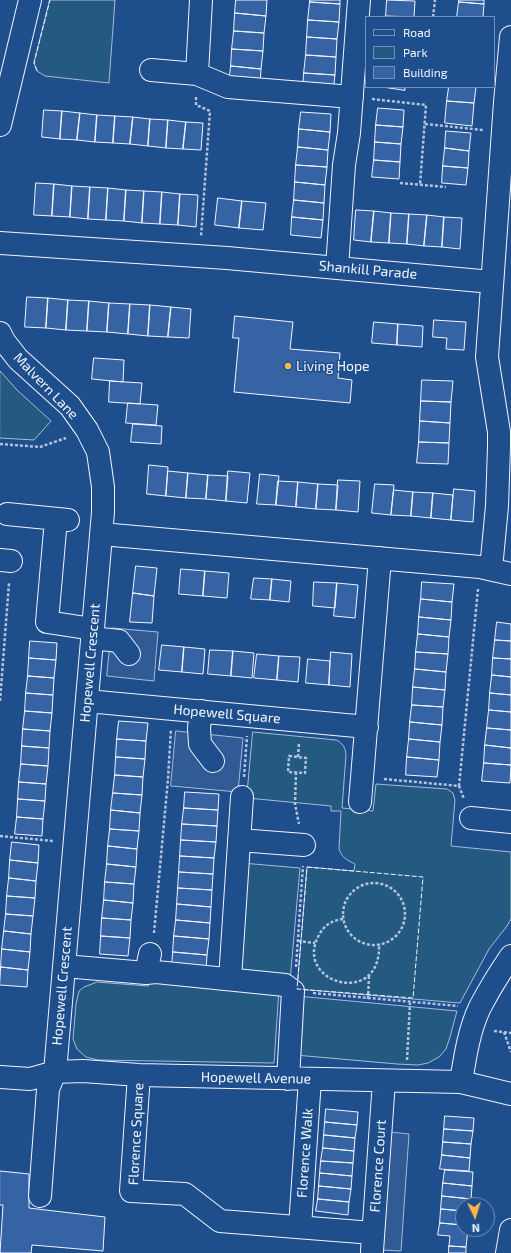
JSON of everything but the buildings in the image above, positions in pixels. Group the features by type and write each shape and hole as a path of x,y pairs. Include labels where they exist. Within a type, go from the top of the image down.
{"street":[{"path":"0,125 30,0"},
{"path":"197,74 201,0"},
{"path":"337,268 344,165 349,133 359,0"},
{"path":"101,534 380,558 494,570 499,432 487,357 492,282 502,253 503,132 508,102 511,37"},
{"path":"151,70 197,74 228,87 352,97"},
{"name":"Shankill Parade","path":"0,243 200,256 492,282"},
{"name":"Malvern Lane","path":"0,332 4,341 18,359 70,406 87,430 98,452 103,487 101,534"},
{"path":"7,514 62,519 47,622 119,641 130,654"},
{"name":"Hopewell Crescent","path":"40,1196 48,1089 55,1072 101,534"},
{"path":"360,802 380,558"},
{"name":"Hopewell Square","path":"87,701 367,727"},
{"path":"201,711 199,728 200,744 213,761"},
{"path":"230,979 242,797"},
{"path":"471,818 511,822"},
{"path":"239,840 304,845"},
{"path":"461,1082 466,1052 480,1008 511,956"},
{"path":"64,966 148,963 156,972 286,985 293,991 288,1078"},
{"name":"Hopewell Avenue","path":"0,1077 30,1079 55,1072 83,1071 140,1076 461,1082 511,1094"},
{"name":"Florence Square","path":"140,1076 131,1191 185,1194 220,1221 300,1227"},
{"name":"Florence Walk","path":"300,1227 310,1080"},
{"name":"Florence Court","path":"300,1227 372,1242 384,1081"},
{"path":"507,1253 511,1230"}],"path":[{"path":"433,16 434,0"},
{"path":"197,74 196,106 210,111 200,256"},
{"path":"352,97 426,105 420,185"},
{"path":"425,124 503,132"},
{"path":"400,183 446,187"},
{"path":"0,444 40,447 87,430"},
{"path":"0,701 5,560"},
{"path":"471,818 459,786 494,570"},
{"path":"148,963 156,924 168,779 172,708"},
{"path":"242,797 249,715"},
{"path":"289,756 306,758 305,773 296,772 288,772 289,756"},
{"path":"296,772 294,804 304,845 295,981 293,991 480,1008"},
{"path":"362,778 459,786"},
{"path":"0,836 75,842"},
{"path":"372,883 382,884 392,888 404,905 402,925 396,934 379,944 369,944 352,936 346,928 343,919 347,898 353,891 362,885 372,883"},
{"path":"343,919 329,923 321,930 316,939 314,949 315,959 320,970 328,978 338,982 349,983 360,981 369,974 376,965 379,955 379,944"},
{"path":"298,941 315,943"},
{"path":"368,999 369,974"},
{"path":"406,1081 410,1002"},
{"path":"504,1032 511,1052"}],"green space":[{"path":"50,0 115,0 109,83 45,76 37,71 34,63"},
{"path":"0,371 17,390 51,421 34,440 0,438"},
{"path":"253,732 336,740 340,742 346,755 342,808 373,811 376,784 447,789 453,793 455,800 451,846 511,852 511,919 489,949 460,1003 297,989 307,867 354,871 355,864 343,857 339,849 341,811 331,811 331,806 247,798"},
{"path":"242,863 300,868 290,981 233,975"},
{"path":"149,977 279,989 274,1063 98,1060 86,1057 77,1049 73,1039 76,1004 79,991 84,987 97,982 148,986"},
{"path":"297,996 457,1011 446,1049 439,1057 428,1063 418,1065 397,1064 295,1055"}],"shaded area":[{"path":"112,628 158,632 154,681 107,676"},
{"path":"176,731 243,738 238,792 171,786"},
{"path":"390,1132 409,1134 401,1251 382,1250"}],"fence":[{"path":"37,71 34,63 50,0"},
{"path":"307,867 423,877 413,998 297,989 307,867"}],"place":[{"name":"Living Hope","path":"288,366"}]}
